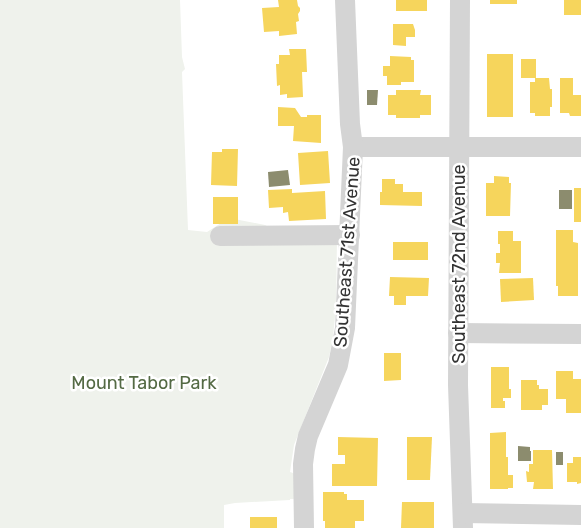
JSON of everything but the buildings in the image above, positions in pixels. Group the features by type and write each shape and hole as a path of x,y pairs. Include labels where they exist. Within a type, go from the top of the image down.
{"street":[{"name":"Southeast 71st Avenue","path":"304,528 303,464 305,449 308,436 338,366 345,328 353,147 350,124 345,0"},
{"name":"Southeast 72nd Avenue","path":"460,0 458,386 463,520"},
{"path":"353,147 581,148"},
{"path":"220,236 350,235"},
{"path":"458,333 581,334"},
{"path":"463,520 581,515"}],"green space":[{"name":"Mount Tabor Park","path":"0,0 180,0 182,57 185,69 182,72 188,230 207,232 229,218 265,225 299,243 337,242 336,299 332,343 329,357 294,445 290,472 296,474 295,499 224,505 224,528 0,528"}]}
